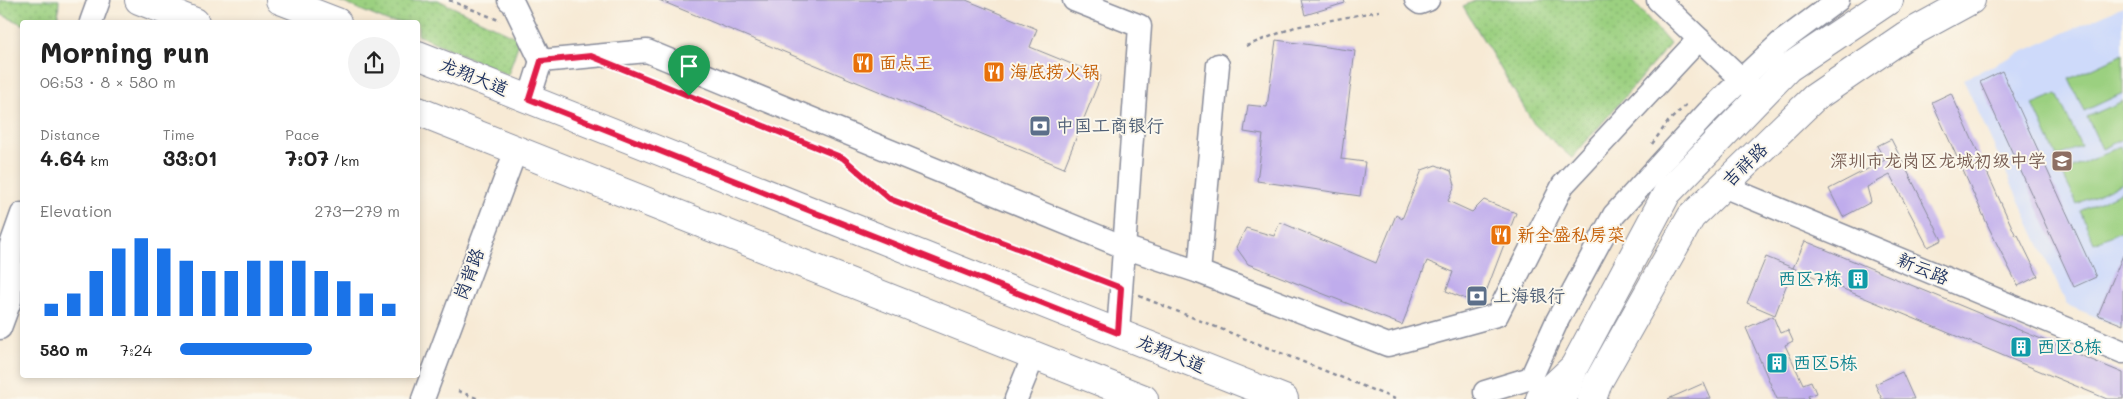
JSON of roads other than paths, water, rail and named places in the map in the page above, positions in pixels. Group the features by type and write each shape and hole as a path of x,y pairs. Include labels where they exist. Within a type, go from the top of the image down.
{"main road":[{"path":"139,0 190,20"},
{"path":"280,0 332,20"},
{"name":"吉祥路","path":"1563,399 1574,367 1667,193 1751,88 1788,68 1890,0"},
{"name":"吉祥路","path":"1595,393 1691,217 1814,98 1905,36 1972,0"},
{"name":"龙翔大道","path":"420,55 1284,399"},
{"path":"420,112 1144,399"},
{"path":"1540,399 1574,367"}],"street":[{"path":"92,20 99,0"},
{"path":"509,0 512,1 541,61 529,99"},
{"path":"1416,0 1420,3 1428,0"},
{"path":"1658,0 1751,88"},
{"path":"1485,392 1531,378 1557,321 1614,215 1708,112 1751,88 1780,43 1838,0"},
{"path":"1086,3 1140,26 1118,333"},
{"path":"541,61 647,51 1124,248 1199,272 1388,345 1497,315 1563,185 1699,39"},
{"path":"1199,272 1218,65"},
{"name":"岗背路","path":"422,399 516,150"},
{"name":"新云路","path":"1723,186 2123,352"},
{"path":"0,328 10,301 11,245 20,220"},
{"path":"1016,399 1034,355"}],"place":[{"name":"面点王","path":"863,63"},
{"name":"海底捞火锅","path":"994,72"},
{"name":"中国工商银行","path":"1040,126"},
{"name":"深圳市龙岗区龙城初级中学","path":"2062,161"},
{"name":"新全盛私房菜","path":"1501,235"},
{"name":"西区7栋","path":"1858,279"},
{"name":"上海银行","path":"1477,296"},
{"name":"西区8栋","path":"2021,347"},
{"name":"西区5栋","path":"1777,363"}]}
